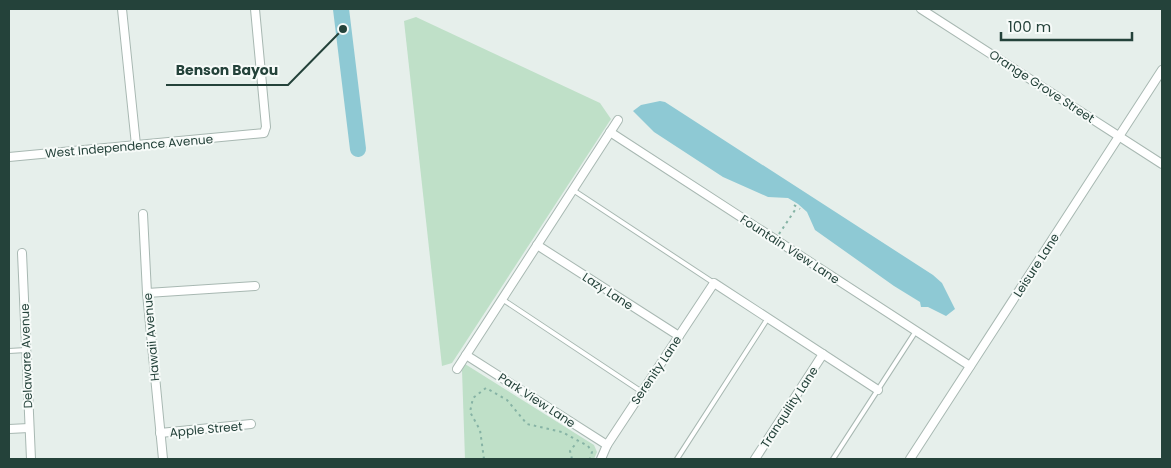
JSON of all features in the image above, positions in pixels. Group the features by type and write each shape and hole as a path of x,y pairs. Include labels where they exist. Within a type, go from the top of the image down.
{"street":[{"path":"122,9 136,146"},
{"name":"West Independence Avenue","path":"9,158 264,133 266,127 255,9"},
{"name":"Orange Grove Street","path":"921,9 1162,164"},
{"name":"Leisure Lane","path":"910,459 1162,70"},
{"path":"457,369 618,120"},
{"name":"Fountain View Lane","path":"610,132 970,366"},
{"name":"Hawaii Avenue","path":"142,214 147,293 163,459"},
{"name":"Lazy Lane","path":"537,245 679,336"},
{"name":"Delaware Avenue","path":"22,253 31,459"},
{"path":"714,283 878,390"},
{"name":"Serenity Lane","path":"603,459 607,445 714,283"},
{"path":"147,293 255,286"},
{"name":"Tranquility Lane","path":"755,459 823,354"},
{"name":"Park View Lane","path":"466,355 607,445"},
{"name":"Apple Street","path":"160,433 251,424"},
{"path":"9,430 29,428"}],"lane":[{"path":"573,190 714,283"},
{"path":"502,299 642,392"},
{"path":"677,459 768,318"},
{"path":"833,459 916,331"},
{"path":"9,351 26,350"}],"path":[{"path":"776,239 799,208 794,205"},
{"path":"484,459 480,430 470,412 473,398 486,388 507,400 527,424 559,431 591,450 590,459"},
{"path":"572,459 570,452 577,441"}],"green space":[{"path":"416,17 600,103 611,119 452,363 442,366 404,21"},
{"path":"465,364 594,445 597,452 594,459 465,459 462,370"}],"water":[{"path":"660,101 665,102 933,275 942,283 955,309 946,316 928,307 921,307 920,302 894,286 815,230 807,212 798,204 788,198 768,197 723,177 654,132 633,111 641,105"}],"waterway":[{"path":"341,9 358,149"}],"place":[{"name":"Benson Bayou","path":"343,29"}]}
